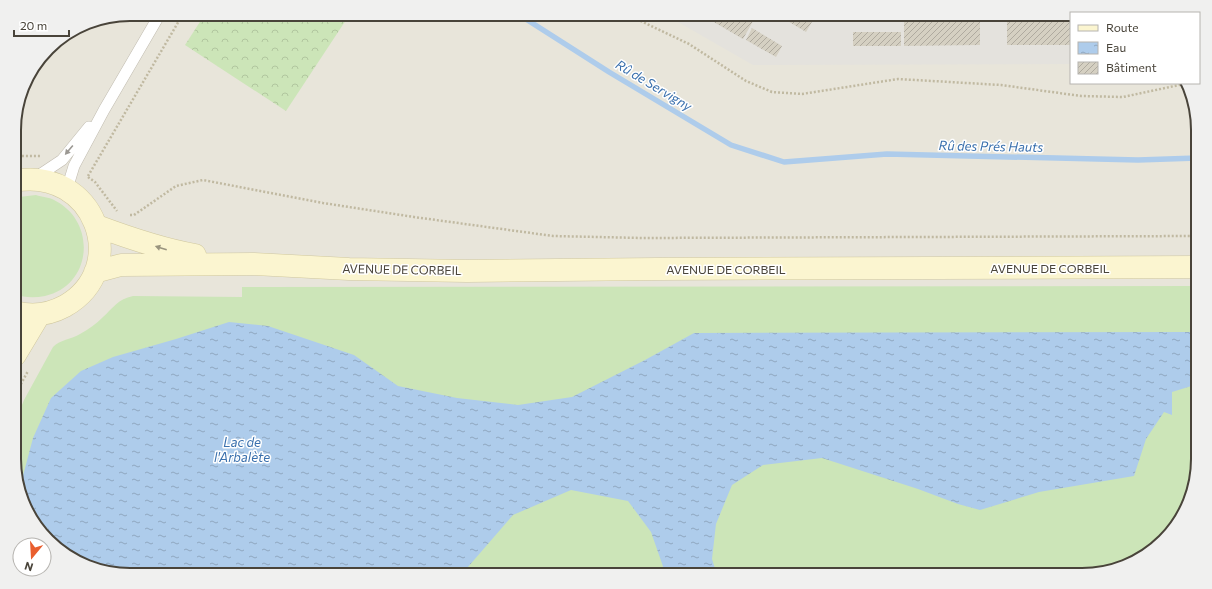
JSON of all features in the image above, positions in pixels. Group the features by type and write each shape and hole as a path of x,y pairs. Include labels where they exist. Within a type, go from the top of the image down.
{"main road":[{"path":"21,314 39,315 57,310 73,301 86,288 95,272 100,250 97,226 90,212 80,199 67,189 50,182 24,180"},
{"name":"AVENUE DE CORBEIL","path":"97,226 123,236 173,251 254,264"},
{"name":"AVENUE DE CORBEIL","path":"95,272 121,265 254,264 467,271 1191,267"},
{"path":"22,362 39,315"}],"lane":[{"path":"67,189 74,166 104,110 156,21"},
{"path":"24,180 62,160 104,110"}],"path":[{"path":"88,176 179,21"},
{"path":"641,21 689,44 746,81 772,92 802,94 898,79 1001,85 1081,96 1123,97 1181,85"},
{"path":"129,216 134,215 176,186 204,180 323,203 553,236 642,238 1191,236"}],"shaded area":[{"path":"123,21 1070,21 1070,84 1180,84 1187,102 1191,130 1191,466 1189,480 1180,507 1164,531 1142,550 1117,562 1089,568 130,568 102,564 82,557 58,541 48,531 29,500 22,473 21,123 29,89 39,70 48,58 70,39 89,29"},
{"path":"676,21 1070,21 1070,64 753,65"}],"green space":[{"path":"200,21 345,21 286,111 185,45"},
{"path":"36,195 52,199 68,210 77,222 83,237 84,252 80,266 73,279 61,290 45,296 21,296 21,197"},
{"name":"Lac de l'Arbalète","path":"1191,286 1191,466 1189,480 1180,507 1164,531 1154,541 1130,557 1103,566 1089,568 130,568 116,567 95,562 70,550 48,531 36,513 29,500 22,473 21,407 53,347 77,336 98,322 113,307 128,297 242,297 242,287"}],"water":[{"name":"Lac de l'Arbalète","path":"229,322 268,326 354,355 398,386 457,398 518,405 572,397 694,333 1191,332 1191,386 1172,392 1172,415 1164,412 1146,439 1134,476 1039,492 980,510 822,458 763,465 732,485 716,524 712,559 715,568 664,568 651,532 628,501 571,490 513,515 467,568 130,568 116,567 95,562 82,557 58,541 48,531 36,513 29,500 23,477 33,438 51,398 81,371 113,357"}],"building":[{"path":"712,21 753,21 743,39"},
{"path":"788,21 812,21 806,32"},
{"path":"904,21 980,21 980,45 904,46"},
{"path":"1007,21 1070,21 1070,45 1007,45"},
{"path":"752,28 782,46 776,57 746,40"},
{"path":"853,32 901,32 901,46 853,46"}],"waterway":[{"name":"Rû des Prés Hauts","path":"529,21 609,72 731,145 784,162 887,154 1138,160 1191,158"}],"water label":[{"name":"Rû de Servigny","path":"654,85"}]}
